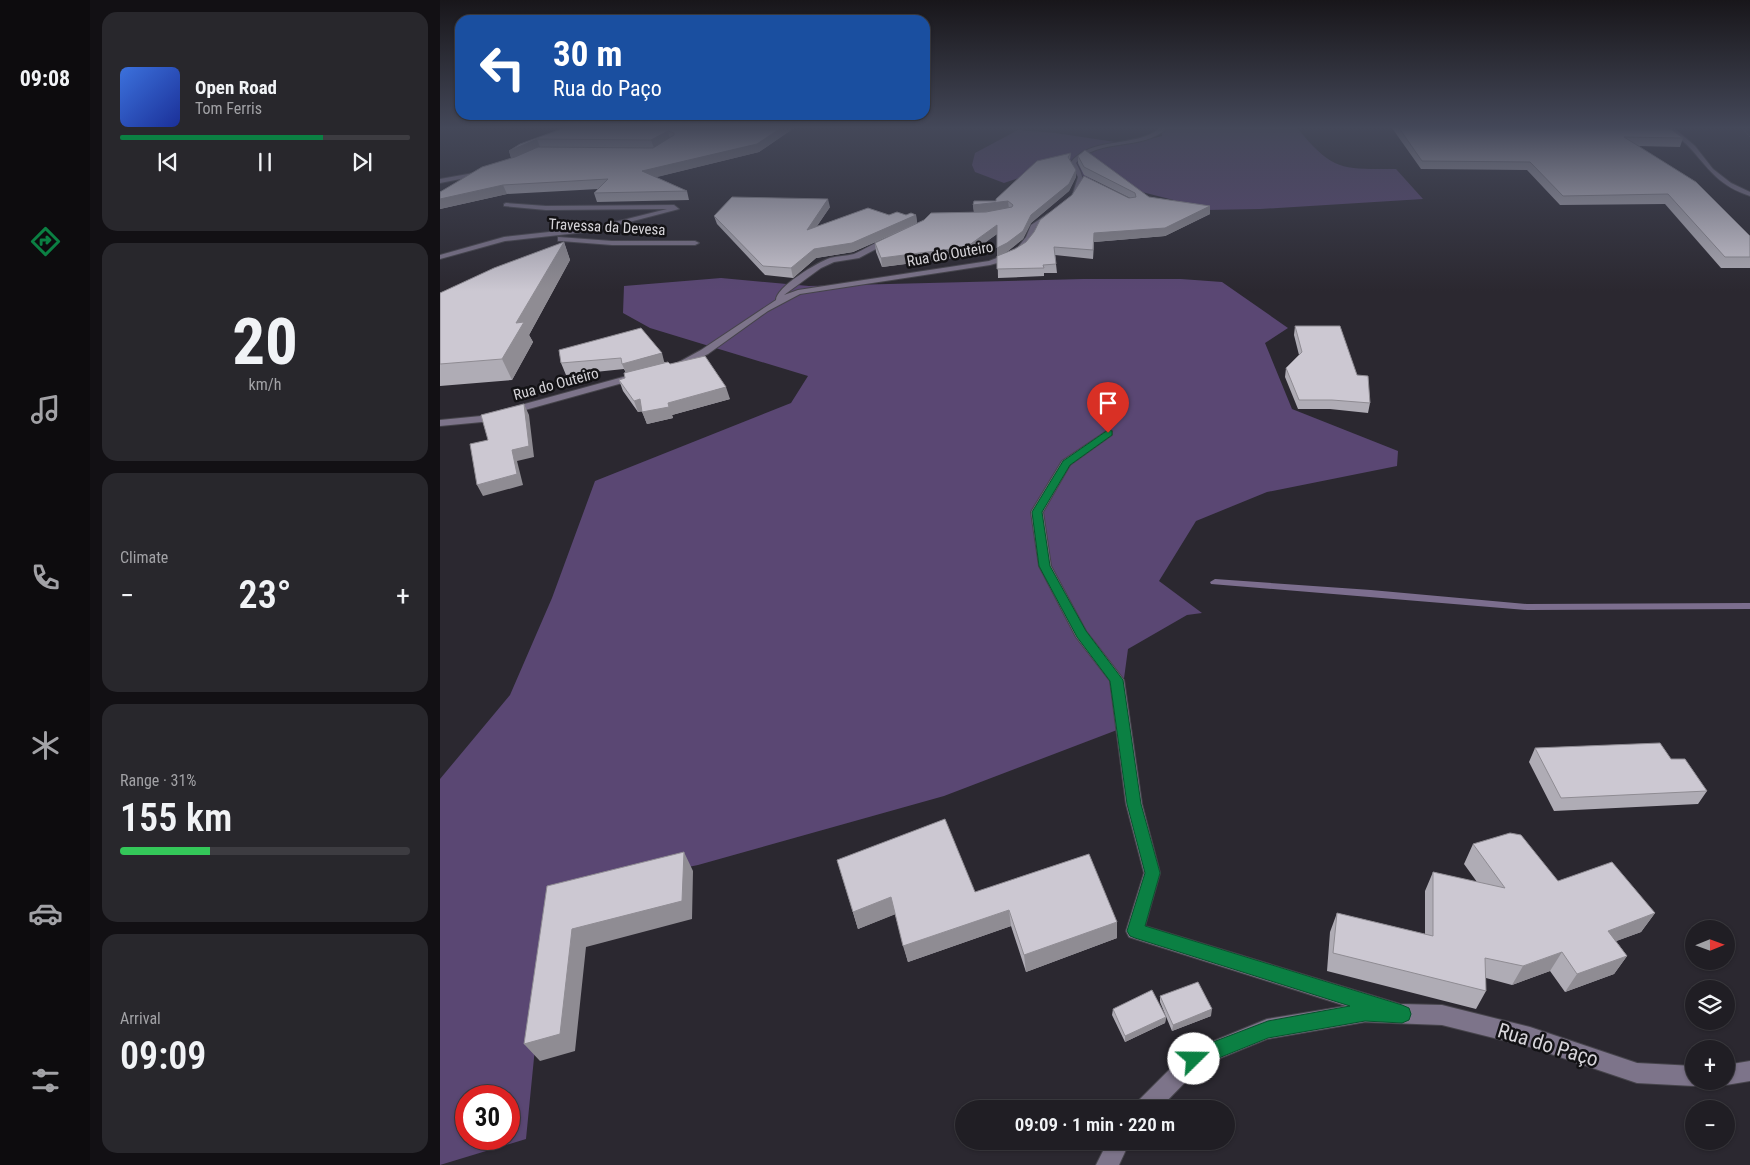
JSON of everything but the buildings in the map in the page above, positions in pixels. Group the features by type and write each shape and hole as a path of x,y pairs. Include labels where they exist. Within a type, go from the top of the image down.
{"street":[{"path":"1069,200 1082,182"},
{"path":"1727,182 1750,194"},
{"name":"Travessa da Devesa","path":"440,257 504,239 595,229 676,209 674,207 546,208 506,205"},
{"name":"Rua do Outeiro","path":"666,369 675,367 703,351 778,300 798,292 990,263 1005,258 1021,248 1030,237 1033,226 1057,209"},
{"name":"Rua do Outeiro","path":"778,300 782,292 818,266 832,260 856,256 897,236"},
{"name":"Travessa da Devesa","path":"519,237 612,243 695,243"},
{"name":"Rua do Outeiro","path":"440,423 482,419 640,376"},
{"name":"Rua do Paço","path":"1108,433 1066,463 1037,512 1045,566 1081,634 1117,680 1134,804 1152,873 1135,931 1402,1014"},
{"name":"Rua do Paço","path":"1153,1100 1194,1059 1268,1029 1365,1012 1442,1015 1522,1034 1637,1073 1685,1076"},
{"path":"1735,1074 1750,1071"},
{"path":"1107,1165 1115,1150"}],"shaded area":[{"path":"1104,182 1408,182 1423,199 1260,209 1206,210 1205,208"},
{"path":"721,278 809,286 1083,279 1181,279 1222,282 1288,328 1265,343 1292,409 1398,451 1397,466 1267,492 1196,521 1159,581 1202,613 1187,615 1128,649 1117,730 944,796 698,865 550,896 526,1139 520,1141 520,1085 455,1085 455,1150 490,1150 440,1165 440,779 510,695 552,598 595,481 791,403 808,376 650,328 623,313 624,286"}],"waterway":[{"path":"1215,582 1527,607 1750,606"}],"route":[{"path":"1108,433 1066,463 1037,512 1045,566 1081,634 1117,680 1134,804 1152,873 1135,931 1402,1014 1365,1012 1268,1029 1194,1059"}]}
